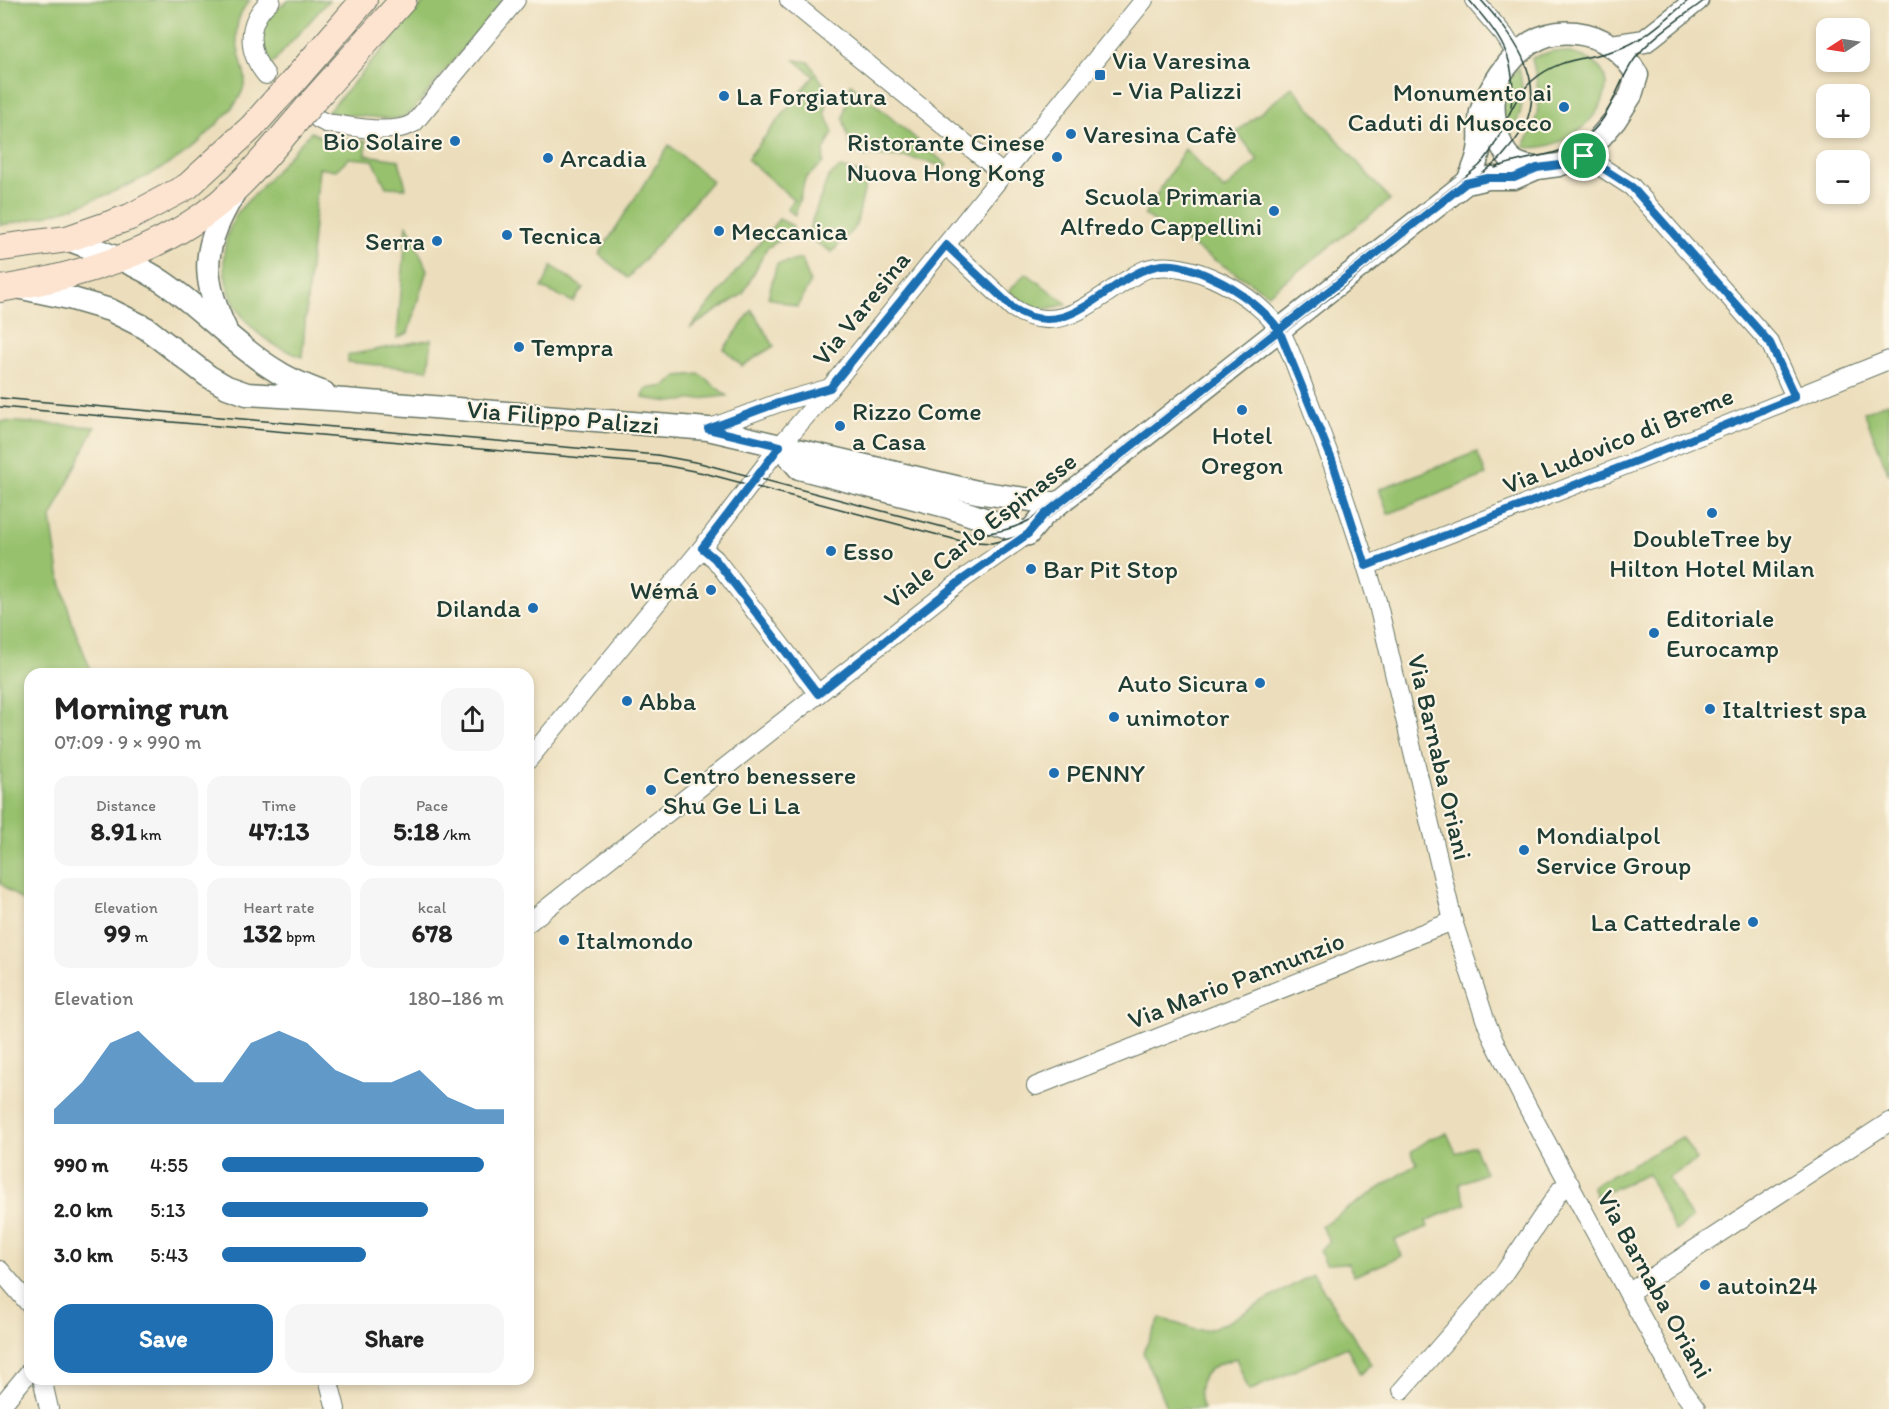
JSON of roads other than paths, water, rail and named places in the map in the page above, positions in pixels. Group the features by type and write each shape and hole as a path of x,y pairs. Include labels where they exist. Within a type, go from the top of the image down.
{"main road":[{"path":"7,247 67,239 130,217 188,186 252,127 364,0"},
{"path":"8,288 74,273 155,244 206,212 237,188 309,113 403,0"}],"street":[{"path":"266,75 253,53 252,34 258,16 271,0"},
{"path":"309,113 326,123 392,130 414,123 516,0"},
{"path":"789,0 1003,174"},
{"name":"Via Varesina","path":"534,753 702,548 780,446 830,388 1144,0"},
{"path":"1474,0 1504,35 1516,54"},
{"path":"1467,183 1488,178 1514,178 1537,168 1560,165 1584,156 1615,120 1631,95 1640,52 1645,41 1697,0"},
{"path":"1467,183 1479,150 1482,109 1489,91 1516,54 1540,38 1564,33 1593,37 1611,46 1625,58 1637,75"},
{"path":"1611,46 1645,41"},
{"path":"1502,72 1494,100 1494,122 1497,134 1506,152 1517,164 1537,168"},
{"path":"1584,156 1632,187 1770,343 1795,397"},
{"name":"Viale Carlo Espinasse","path":"534,918 963,579 1028,534 1044,515 1467,183"},
{"path":"226,332 214,304 208,281 209,245 219,219 237,188"},
{"name":"Via Filippo Palizzi","path":"67,239 117,258 152,275 277,372 301,385 345,400"},
{"name":"Via Barnaba Oriani","path":"946,245 1013,308 1025,316 1040,320 1055,320 1072,314 1145,269 1164,265 1181,266 1205,274 1230,287 1259,307 1280,332 1332,460 1366,566 1453,921 1494,1041 1628,1293 1684,1393 1696,1409"},
{"name":"Via Filippo Palizzi","path":"8,288 69,298 110,310 146,328 208,376 227,387 247,394 708,429 977,492 1058,504"},
{"name":"Via Ludovico di Breme","path":"1366,566 1889,360"},
{"path":"708,429 778,403 830,388"},
{"path":"780,446 799,468 949,507 1028,534"},
{"name":"Via Filippo Palizzi","path":"977,492 1015,518 1028,534"},
{"path":"702,548 715,559 818,694"},
{"name":"Via Mario Pannunzio","path":"1036,1086 1453,921"},
{"path":"1628,1293 1889,1122"},
{"name":"Via Barnaba Oriani","path":"1402,1390 1502,1276 1562,1189 1570,1184"},
{"path":"0,1270 24,1298"},
{"path":"0,1407 24,1378"},
{"path":"44,1385 49,1409"},
{"path":"330,1385 336,1409"}],"tram line":[{"path":"1469,0 1489,24 1509,60 1513,89 1511,106"},
{"path":"0,407 663,465 704,473 961,541 992,543 1028,534 1335,294 1500,159 1517,139 1531,107 1532,90 1529,73 1514,42 1481,0"},
{"path":"0,398 657,455 700,463 962,532 999,532 1032,519 1479,166 1494,146 1517,100 1532,81 1555,66 1614,51 1634,42 1689,0"},
{"path":"1495,168 1550,154 1582,140 1607,112 1627,71 1641,52 1658,35 1705,0"}],"place":[{"name":"Via Varesina - Via Palizzi","path":"1100,75"},
{"name":"La Forgiatura","path":"724,96"},
{"name":"Monumento ai Caduti di Musocco","path":"1564,107"},
{"name":"Varesina Cafè","path":"1071,134"},
{"name":"Bio Solaire","path":"455,141"},
{"name":"Ristorante Cinese Nuova Hong Kong","path":"1057,157"},
{"name":"Arcadia","path":"548,158"},
{"name":"Scuola Primaria Alfredo Cappellini","path":"1274,211"},
{"name":"Meccanica","path":"719,231"},
{"name":"Tecnica","path":"507,235"},
{"name":"Serra","path":"437,241"},
{"name":"Tempra","path":"519,347"},
{"name":"Hotel Oregon","path":"1242,410"},
{"name":"Rizzo Come a Casa","path":"840,426"},
{"name":"DoubleTree by Hilton Hotel Milan","path":"1712,513"},
{"name":"Esso","path":"831,551"},
{"name":"Bar Pit Stop","path":"1031,569"},
{"name":"Wémá","path":"711,590"},
{"name":"Dilanda","path":"533,608"},
{"name":"Editoriale Eurocamp","path":"1654,633"},
{"name":"Auto Sicura","path":"1260,683"},
{"name":"Abba","path":"627,701"},
{"name":"Italtriest spa","path":"1710,709"},
{"name":"unimotor","path":"1114,717"},
{"name":"PENNY","path":"1054,773"},
{"name":"Centro benessere Shu Ge Li La","path":"651,790"},
{"name":"Mondialpol Service Group","path":"1524,850"},
{"name":"La Cattedrale","path":"1753,922"},
{"name":"Italmondo","path":"564,940"},
{"name":"autoin24","path":"1705,1285"}]}
